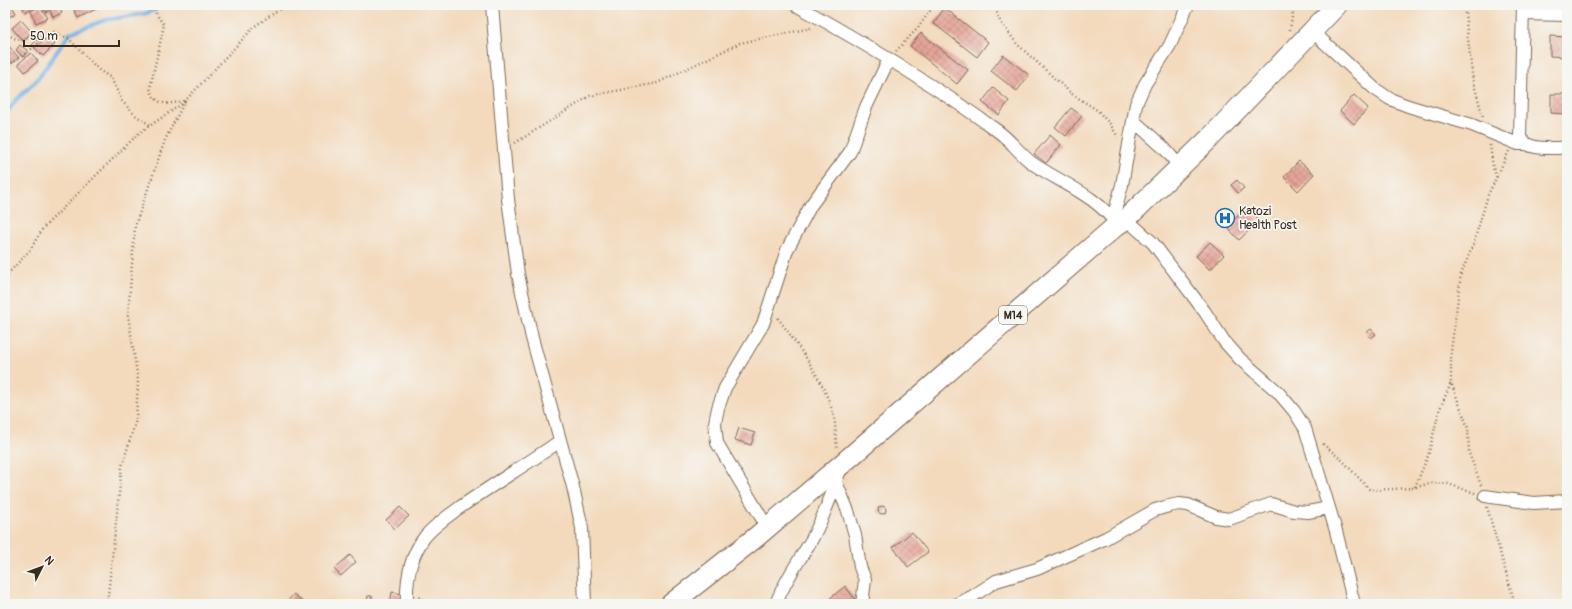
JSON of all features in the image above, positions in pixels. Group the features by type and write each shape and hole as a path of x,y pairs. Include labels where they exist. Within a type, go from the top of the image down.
{"main road":[{"name":"M14","path":"671,604 842,464 1181,168 1337,5"}],"street":[{"path":"492,5 508,199 518,274 532,338 573,487 582,528 585,604"},
{"path":"796,5 889,59 998,131 1030,162 1091,200 1152,243 1188,289 1224,341 1240,359 1278,392 1294,411 1305,428 1319,479 1329,508 1354,604"},
{"path":"1119,221 1122,185 1136,104 1144,84 1170,45 1188,5"},
{"path":"1519,143 1523,9 1567,14"},
{"path":"1312,32 1375,89 1390,99 1531,147 1567,148"},
{"path":"766,527 717,443 715,433 718,408 725,388 763,324 787,250 811,205 847,156 866,107 889,59"},
{"path":"1134,121 1166,150 1181,168"},
{"path":"407,604 406,582 417,550 424,537 441,521 475,496 560,441"},
{"path":"776,604 786,582 812,538 830,502 842,464"},
{"path":"836,482 848,511 855,536 860,567 865,580 862,604"},
{"path":"1485,496 1534,503 1567,501"},
{"path":"957,604 973,596 996,581 1037,570 1106,538 1155,510 1169,506 1179,504 1188,505 1216,517 1229,519 1271,504 1294,511 1308,512 1329,508"}],"path":[{"path":"155,5 156,14 164,25 150,88 151,93 155,100 165,104 185,101"},
{"path":"5,277 30,250 47,225 139,133 185,101 255,26 286,5"},
{"path":"889,59 918,28 934,5"},
{"path":"994,5 1000,21 1017,44 1072,94 1097,110 1110,124 1127,153"},
{"path":"1464,5 1473,82 1478,97 1497,178"},
{"path":"504,150 590,96 657,84 728,47 747,40 830,24"},
{"path":"5,31 13,38 21,40 54,32 69,39 99,70 110,77 122,101 135,116 150,125"},
{"path":"5,68 54,32"},
{"path":"107,604 122,466 136,420 138,380 128,315 135,226 165,140 185,101"},
{"path":"1515,604 1493,531 1485,496 1470,453 1468,428 1451,382 1451,351 1461,274 1473,245 1488,195 1519,143"},
{"path":"769,307 800,351 813,366 832,412 842,464"},
{"path":"1415,488 1428,456 1439,411 1451,382"},
{"path":"1305,428 1343,462 1370,490 1382,491 1415,488 1431,483 1448,484 1485,496"}],"building":[{"path":"22,5 38,5 25,12"},
{"path":"42,5 58,5 62,13 53,17 50,10 46,12"},
{"path":"72,5 85,5 86,8 97,5 98,8 78,18"},
{"path":"12,6 16,13 9,17 5,11"},
{"path":"40,6 48,18 36,23 31,11"},
{"path":"945,8 988,42 977,57 933,23"},
{"path":"5,15 9,19 5,23"},
{"path":"21,20 32,32 23,41 12,28"},
{"path":"921,33 968,70 957,84 910,46"},
{"path":"41,36 45,40 49,37 55,44 43,56 32,45"},
{"path":"1550,36 1567,37 1566,57 1550,56"},
{"path":"8,45 19,58 12,63 5,55 5,47"},
{"path":"20,45 28,51 23,57 16,50"},
{"path":"31,53 38,61 25,72 18,64"},
{"path":"1003,55 1029,75 1017,91 991,71"},
{"path":"993,88 1009,101 999,115 982,102"},
{"path":"1551,94 1566,94 1565,114 1551,113"},
{"path":"1354,95 1368,108 1354,124 1340,111"},
{"path":"1071,108 1082,116 1066,136 1055,127"},
{"path":"1050,135 1061,145 1046,163 1034,154"},
{"path":"1299,161 1314,174 1298,191 1284,177"},
{"path":"1237,180 1244,188 1238,193 1231,185"},
{"path":"1246,208 1259,221 1239,240 1227,227"},
{"path":"1210,242 1224,255 1210,270 1196,256"},
{"path":"1371,329 1376,334 1371,338 1366,333"},
{"path":"739,428 755,433 751,445 735,440"},
{"path":"880,506 884,506 886,510 884,514 880,514 878,512 878,508"},
{"path":"400,507 409,516 395,529 386,520"},
{"path":"912,532 928,552 908,567 893,547"},
{"path":"350,555 356,562 341,576 334,569"},
{"path":"845,586 855,599 850,604 823,604"},
{"path":"392,592 403,594 402,604 390,604"},
{"path":"294,594 305,604 285,604"},
{"path":"368,596 372,596 371,602 367,602"}],"waterway":[{"path":"5,115 16,100 37,80 70,33 105,20 144,14 155,10 158,5"}],"place":[{"name":"Katozi Health Post","path":"1225,218"}]}
